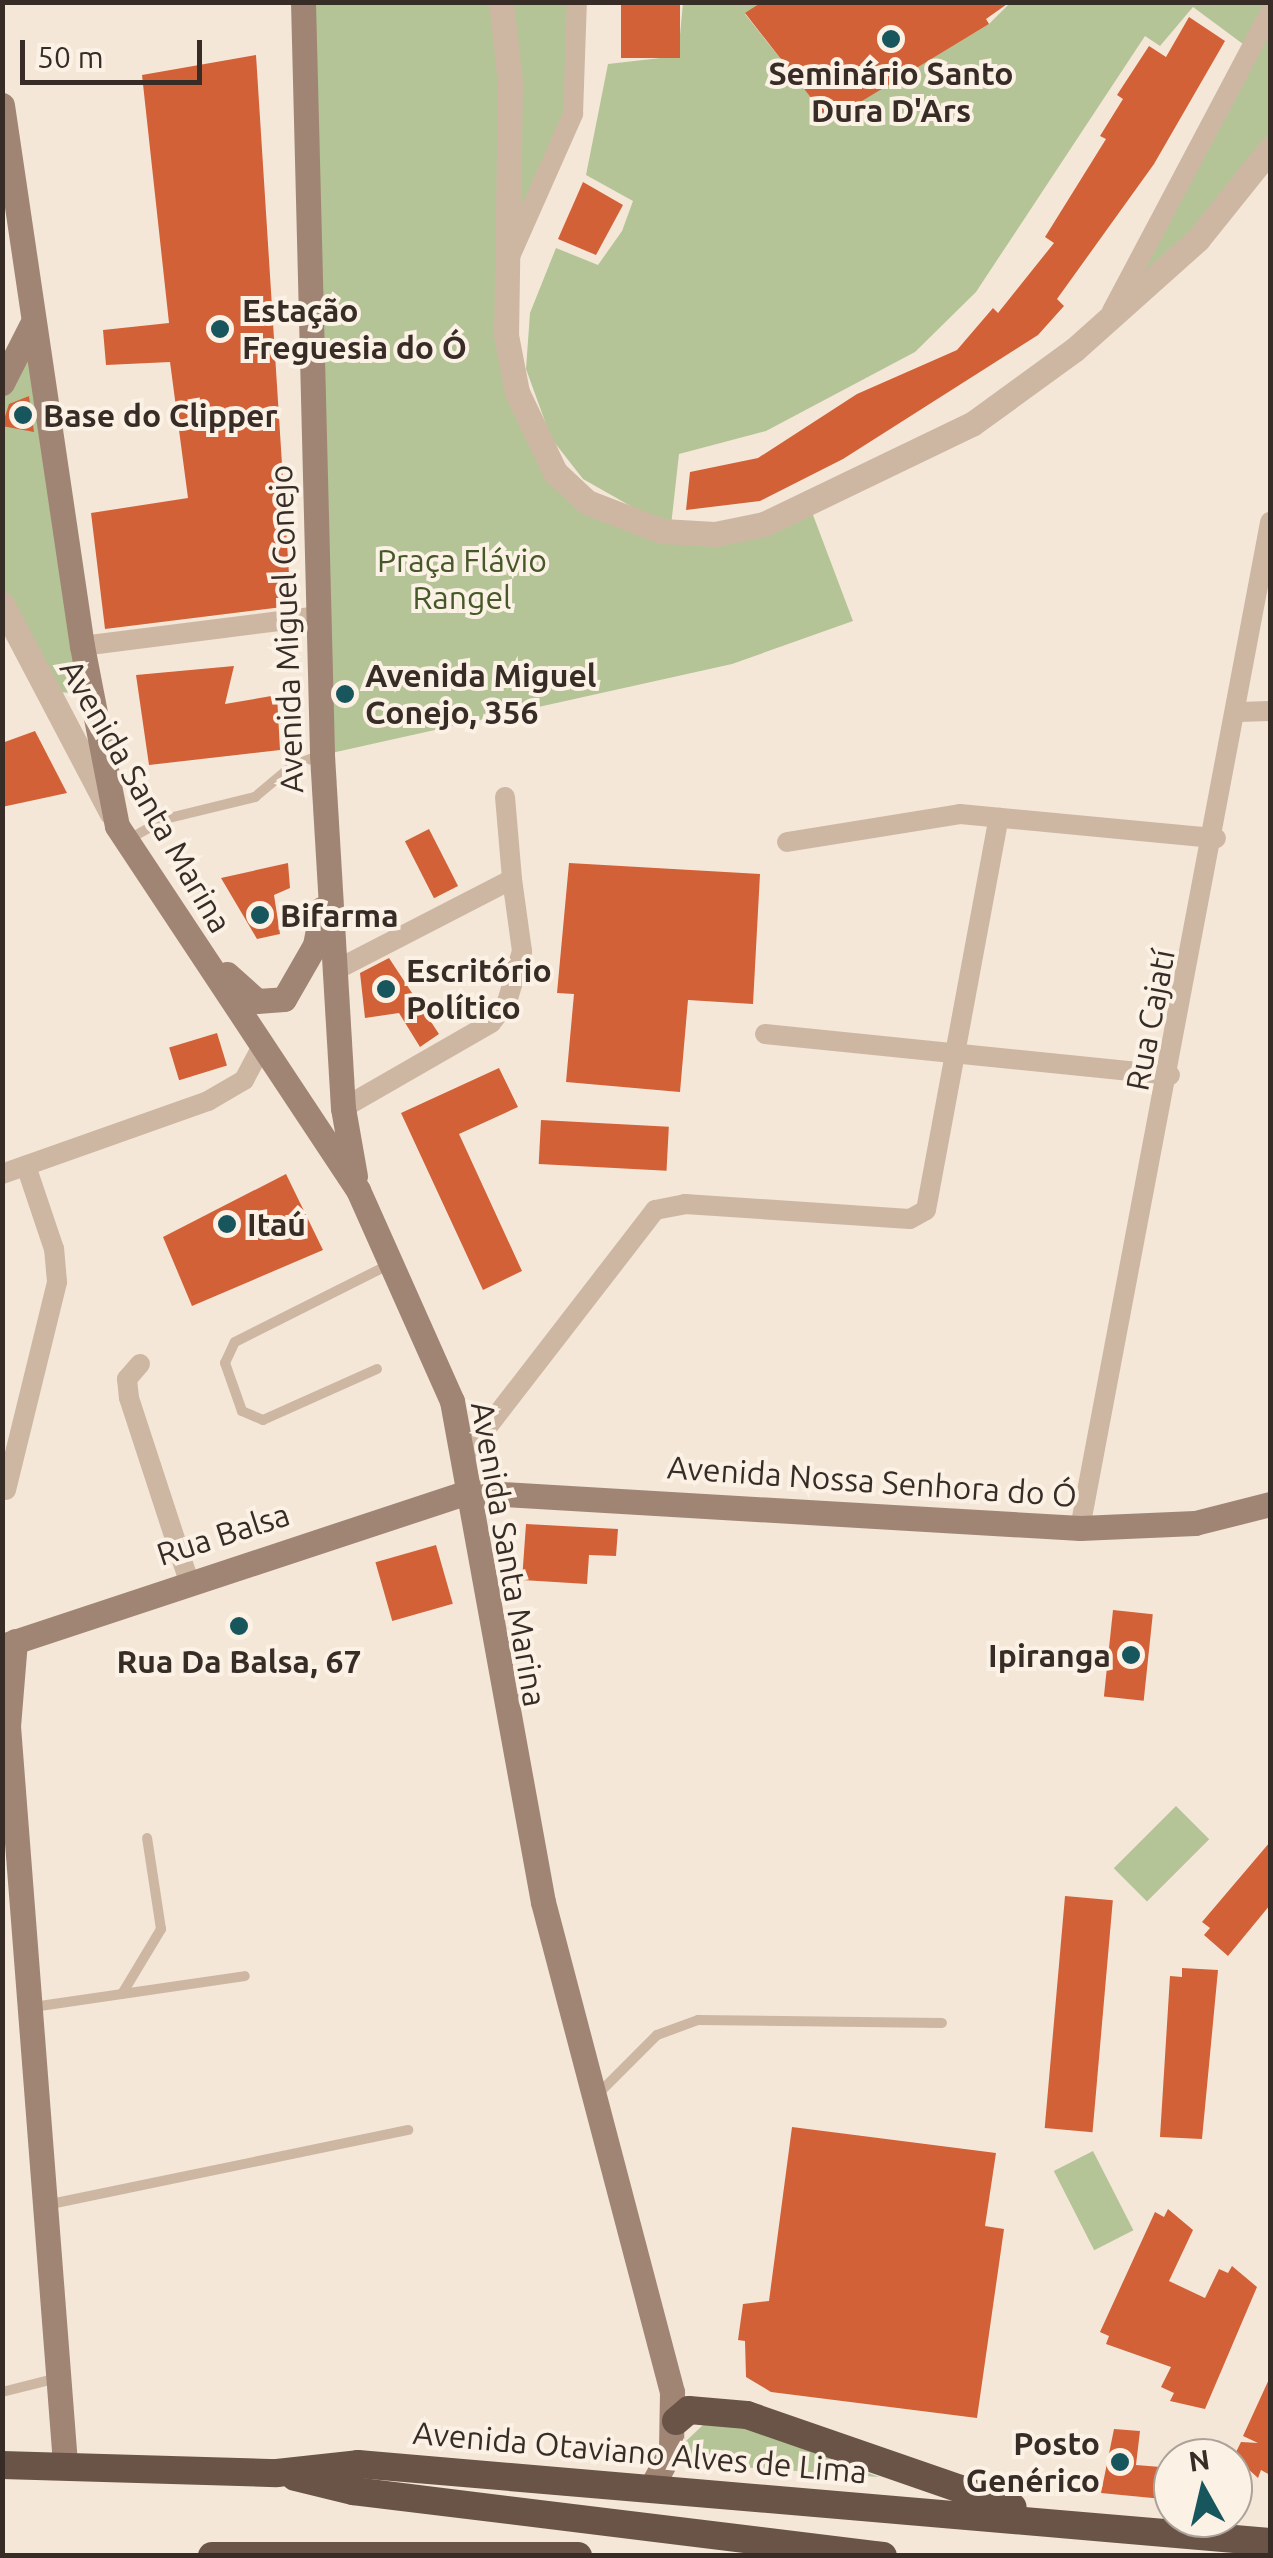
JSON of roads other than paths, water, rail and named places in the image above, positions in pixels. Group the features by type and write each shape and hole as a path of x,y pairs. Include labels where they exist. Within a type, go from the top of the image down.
{"highway":[{"path":"676,2421 688,2410 747,2415 1043,2518"},
{"name":"Avenida Otaviano Alves de Lima","path":"2,2465 277,2473 358,2464 1043,2518 1270,2542"},
{"path":"277,2473 353,2492 884,2556"},
{"path":"212,2556 578,2556"}],"main road":[{"name":"Avenida Miguel Conejo","path":"303,2 322,755 343,1108 358,1190"},
{"path":"2,105 82,646 122,833"},
{"path":"2,383 32,322"},
{"name":"Avenida Santa Marina","path":"122,833 202,960 358,1190 452,1401 543,1902 599,2092 676,2421"},
{"path":"202,960 220,965 257,1001 284,999 301,977 330,897"},
{"name":"Avenida Nossa Senhora do Ó","path":"468,1492 1080,1528 1195,1522 1270,1504"},
{"name":"Rua Balsa","path":"9,1643 188,1579 468,1492"},
{"path":"9,1643 4,1715 65,2464"},
{"path":"650,2489 676,2421"}],"street":[{"path":"501,2 510,82 506,335 534,438 586,502 662,531 714,534 810,507 972,424 1107,321 1198,239 1270,149"},
{"path":"507,263 573,114 576,2"},
{"path":"1107,321 1270,12"},
{"name":"Rua Cajatí","path":"1080,1528 1216,838 1270,522"},
{"name":"Avenida Santa Marina","path":"2,604 122,833"},
{"path":"82,646 320,616"},
{"path":"1238,712 1270,711"},
{"path":"343,1108 490,1023 507,1002 522,950 505,797"},
{"path":"788,842 926,816 999,818 1216,838"},
{"path":"462,1460 655,1210 685,1204 920,1215 931,1199 999,818"},
{"path":"334,971 512,879"},
{"path":"765,1034 1170,1075"},
{"path":"2,1174 208,1102 244,1080 262,1044"},
{"path":"6,1490 56,1282 54,1249 26,1166"},
{"path":"140,1364 128,1379 129,1398 188,1579"}],"lane":[{"path":"122,833 256,797 292,766 322,755"},
{"path":"377,1368 263,1420 242,1411 225,1363 235,1342 388,1264"},
{"path":"122,1994 161,1929 147,1838"},
{"path":"30,2007 245,1976"},
{"path":"599,2092 658,2035 698,2020 942,2023"},
{"path":"46,2205 408,2130"},
{"path":"2,2392 58,2378"}],"place":[{"name":"Seminário Santo Dura D'Ars","path":"891,39"},
{"name":"Estação Freguesia do Ó","path":"220,329"},
{"name":"Base do Clipper","path":"23,415"},
{"name":"Avenida Miguel Conejo, 356","path":"345,694"},
{"name":"Bifarma","path":"260,915"},
{"name":"Escritório Político","path":"386,989"},
{"name":"Itaú","path":"227,1224"},
{"name":"Rua Da Balsa, 67","path":"239,1626"},
{"name":"Ipiranga","path":"1131,1655"},
{"name":"Posto Genérico","path":"1120,2462"}],"park label":[{"name":"Praça Flávio Rangel","path":"462,580"}]}
